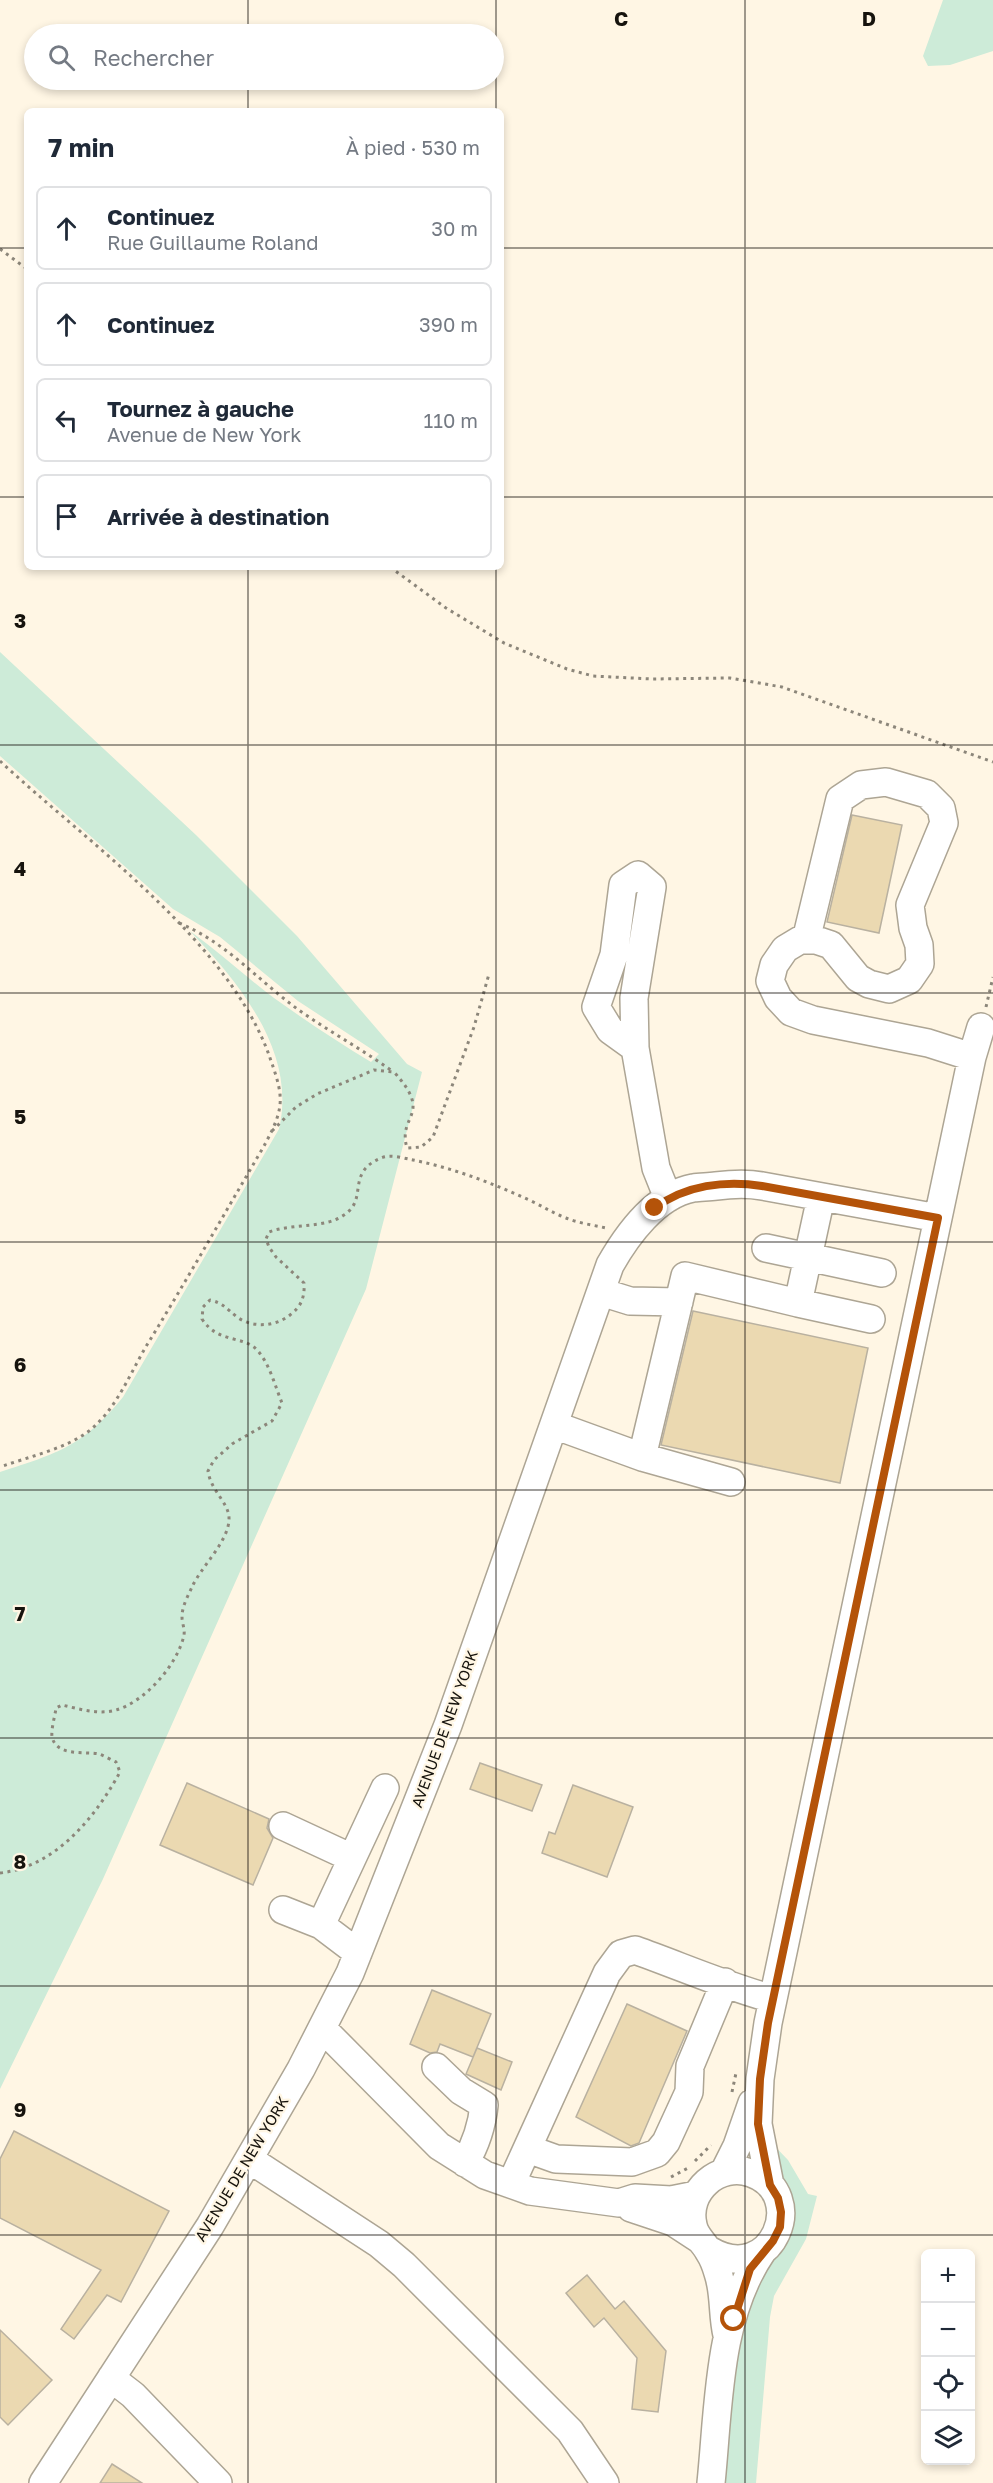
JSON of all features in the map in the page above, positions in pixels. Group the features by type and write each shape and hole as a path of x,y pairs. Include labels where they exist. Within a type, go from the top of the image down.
{"street":[{"path":"806,940 840,799 861,785 886,782 927,794 941,808 944,823 910,905 913,927 920,945 920,964 909,980 889,989 868,984 858,978 831,945 816,940 806,940 800,940 784,949 774,965 770,981 778,998 792,1012 813,1020 928,1043 972,1057"},
{"path":"635,1048 610,1030 596,1007 614,956 623,885 638,875 652,887 634,998 635,1048 656,1168 668,1198"},
{"path":"724,2172 737,2146 749,2072 773,1999 972,1057 981,1027"},
{"name":"AVENUE DE NEW YORK","path":"43,2483 210,2226 301,2069 358,1953 447,1725 610,1265 628,1237 668,1198 691,1188 738,1184 938,1218"},
{"path":"798,1303 821,1197"},
{"path":"765,1248 882,1273"},
{"path":"642,1457 685,1276 872,1319"},
{"path":"601,1292 630,1301 679,1302"},
{"path":"554,1425 642,1457 732,1482"},
{"path":"321,1925 385,1788"},
{"path":"283,1826 352,1858"},
{"path":"283,1910 321,1925 358,1953"},
{"path":"511,2184 607,1974 621,1954 635,1950 773,1999"},
{"path":"528,2149 556,2159 632,2162 657,2153 666,2142 689,2092 690,2066 725,1982"},
{"path":"322,2028 439,2146 485,2175 530,2191 619,2203 673,2222 704,2245 730,2259 741,2260 762,2252"},
{"path":"436,2067 461,2091 484,2105 482,2124 465,2163"},
{"path":"711,2483 727,2336 750,2269 773,2241 780,2220 778,2198 770,2185 749,2072"},
{"path":"249,2159 379,2244 404,2265 570,2431 604,2483"},
{"path":"619,2203 634,2198 683,2197 713,2177 734,2170 754,2174 770,2185"},
{"path":"683,2197 722,2289 722,2315 727,2336"},
{"path":"111,2378 133,2395 218,2483"}],"path":[{"path":"0,249 24,267"},
{"path":"394,570 446,608 504,643 567,669 593,676 653,679 729,678 782,687 993,762"},
{"path":"0,761 176,921 217,966 242,999 261,1032 280,1096 277,1119 271,1133 128,1380 107,1410 89,1431 68,1443 0,1467"},
{"path":"176,921 201,932 224,947 302,1012 394,1072 408,1088 415,1108 404,1138 407,1148 421,1147 433,1137 474,1027 489,974"},
{"path":"981,1027 993,977"},
{"path":"271,1133 296,1107 317,1094 374,1070 394,1072"},
{"path":"0,1873 21,1871 57,1848 86,1825 107,1796 120,1772 117,1762 102,1755 82,1751 67,1752 58,1747 52,1737 56,1708 62,1705 95,1712 116,1710 144,1695 160,1680 175,1657 184,1634 182,1617 195,1578 214,1554 230,1521 228,1509 210,1483 208,1471 214,1460 232,1444 272,1421 282,1403 267,1365 257,1349 209,1330 202,1319 203,1307 210,1300 222,1303 238,1318 255,1325 278,1321 296,1310 305,1294 304,1283 269,1247 266,1239 269,1232 285,1226 313,1226 345,1215 358,1195 357,1184 362,1170 383,1157 426,1163 461,1172 527,1199 567,1219 607,1228"},
{"path":"730,2099 749,2072"},
{"path":"683,2197 671,2175 688,2168 713,2142"}],"green space":[{"path":"943,0 993,0 993,51 950,65 928,66 923,56"},
{"path":"0,652 196,835 297,936 407,1064 422,1072 366,1289 103,1879 0,2089 0,1472 69,1446 95,1427 123,1397 279,1129 282,1101 280,1073 272,1046 260,1021 228,973 190,931 274,998 334,1039 371,1062 379,1054 298,1001 220,937 173,909 0,756"},
{"path":"765,2136 788,2160 808,2194 817,2196 806,2239 774,2296 770,2317 756,2483 721,2483 732,2378 755,2277 783,2249 793,2227 794,2215 774,2171"}],"building":[{"path":"852,815 902,825 879,933 827,922"},
{"path":"693,1311 868,1348 840,1483 661,1445"},
{"path":"480,1763 542,1785 532,1811 470,1789"},
{"path":"187,1783 269,1819 267,1828 273,1838 253,1885 160,1845"},
{"path":"573,1785 633,1807 607,1877 542,1853 549,1832 555,1834"},
{"path":"432,1990 491,2014 473,2057 440,2044 437,2052 430,2053 410,2044"},
{"path":"627,2004 687,2031 639,2143 631,2146 576,2117"},
{"path":"477,2048 512,2062 501,2090 466,2074"},
{"path":"14,2131 169,2211 121,2302 107,2295 74,2339 61,2329 101,2270 0,2218 0,2159"},
{"path":"587,2275 615,2309 624,2301 666,2351 658,2412 632,2409 637,2358 604,2318 594,2327 566,2293"},
{"path":"0,2330 52,2380 8,2425 0,2417"},
{"path":"112,2464 142,2483 100,2483"}],"route":[{"path":"655,1208 668,1198 691,1188 738,1184 762,1186 938,1218 768,2023 760,2079 758,2124 770,2185 778,2198 781,2212 780,2227 773,2241 750,2269 734,2319"}]}
